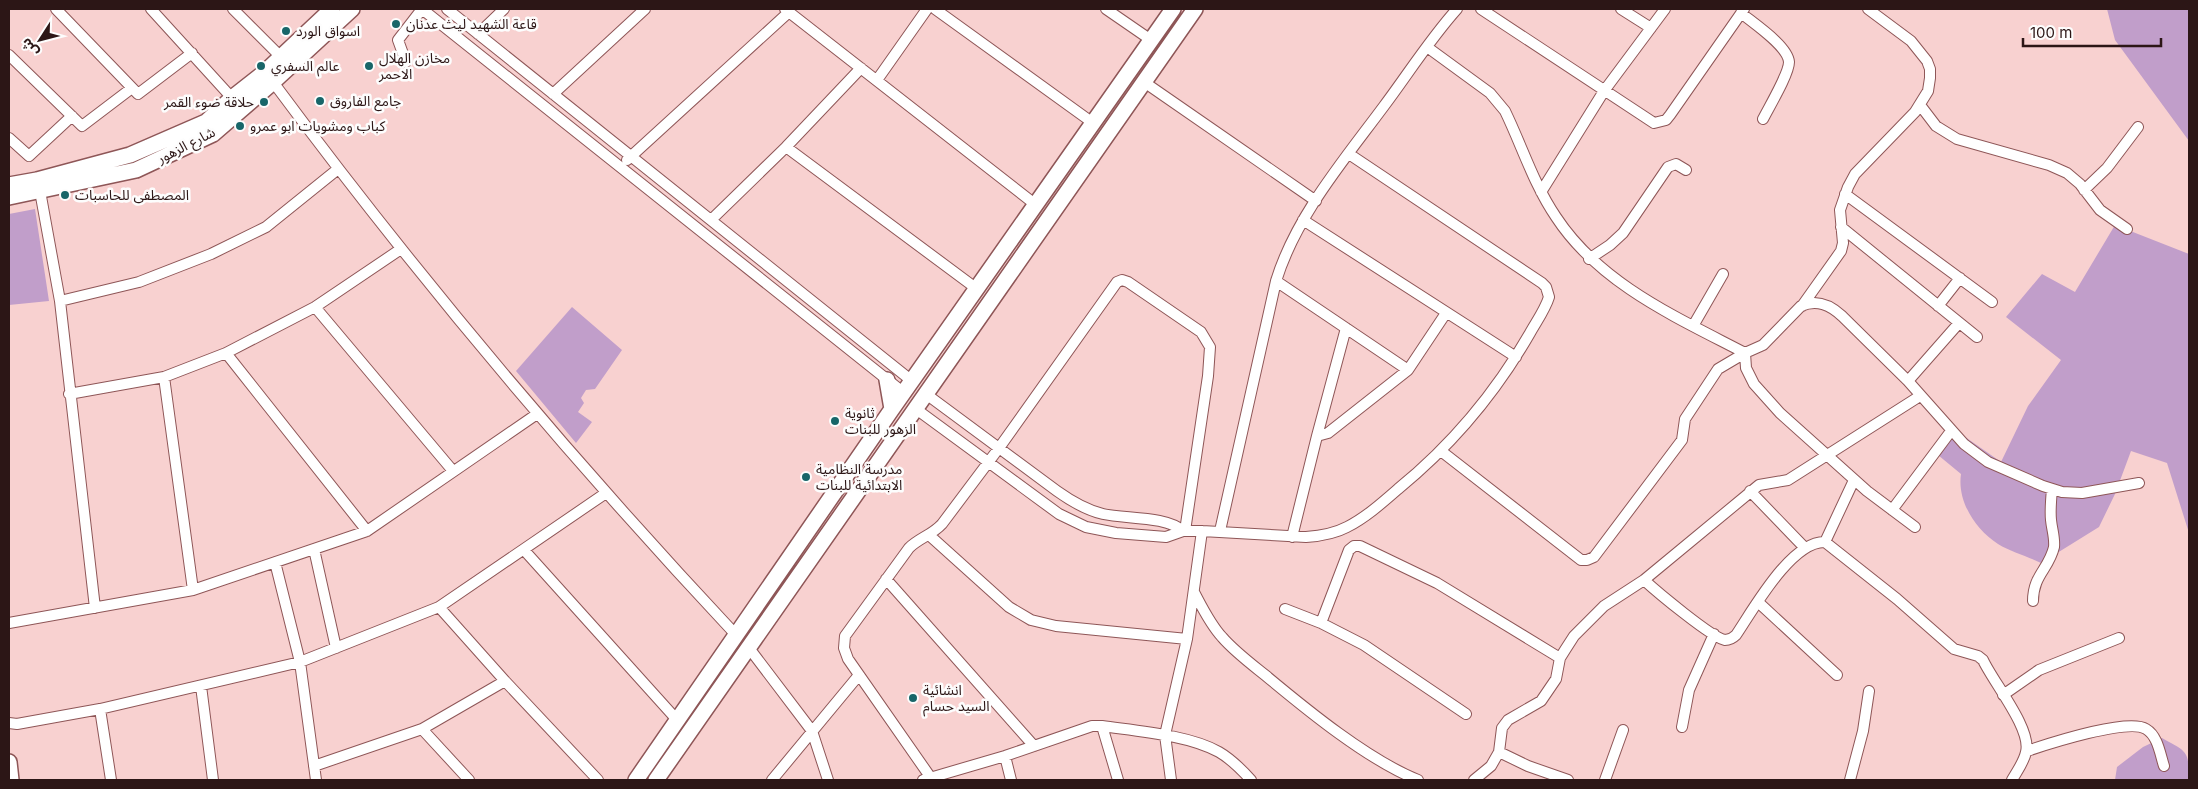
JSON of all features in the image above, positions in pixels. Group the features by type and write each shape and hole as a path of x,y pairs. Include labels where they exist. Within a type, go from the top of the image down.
{"street":[{"path":"56,9 138,94 192,53"},
{"path":"151,9 232,98"},
{"path":"233,9 281,57"},
{"name":"شارع الزهور","path":"9,197 136,170 213,134 352,9"},
{"path":"406,62 398,40 422,9 887,380 908,387"},
{"path":"447,9 711,220 908,387"},
{"path":"478,34 504,9"},
{"path":"554,94 645,9"},
{"path":"877,80 927,9"},
{"path":"935,9 1093,124"},
{"path":"1106,9 1151,40"},
{"path":"636,780 823,512 892,409 1172,9"},
{"path":"1220,531 1282,259 1316,200 1427,47 1457,9"},
{"path":"1481,9 1654,123 1666,120 1742,11 1780,46 1788,56 1788,68 1763,119"},
{"path":"1621,9 1651,28"},
{"path":"1542,192 1604,90 1665,9"},
{"path":"1441,451 1581,560 1594,557 1682,440 1685,419 1718,369 1763,345 1771,338 1801,306 1841,251 1843,243 1840,210 1845,194 1855,174 1920,105 1928,91 1930,69 1927,61 1911,41 1868,9"},
{"name":"شارع الزهور","path":"9,185 37,180 130,155 206,122 281,57 327,10"},
{"path":"621,166 787,10 1036,205"},
{"path":"656,780 1144,82 1188,12"},
{"path":"1427,47 1485,89 1498,102 1507,116 1555,216 1572,239 1590,258 1613,278 1693,326 1745,353"},
{"path":"9,55 82,126 132,88"},
{"path":"711,220 786,147 861,68"},
{"path":"273,82 401,249 537,414 606,493 737,636"},
{"path":"1144,82 1316,200"},
{"path":"1920,105 1936,126 1956,139 2058,168 2074,178 2104,213 2127,229"},
{"path":"9,138 29,156 72,116"},
{"path":"2084,190 2107,168 2138,127"},
{"path":"786,147 977,289"},
{"path":"916,409 1059,514 1086,527 1116,534 1166,537 1184,531 1202,530 1292,537 1320,536 1346,528 1387,499 1441,451 1481,406 1516,357 1548,302 1549,297 1546,287 1349,154"},
{"path":"130,155 136,170"},
{"path":"1590,258 1610,245 1623,233 1668,167 1676,164 1686,170"},
{"path":"60,301 139,282 219,250 266,227 338,169"},
{"path":"40,191 60,301 69,394 95,608"},
{"path":"1845,194 1992,302"},
{"path":"1304,220 1516,357"},
{"path":"1841,227 1977,337"},
{"path":"69,394 164,378 226,353 315,307 401,249"},
{"path":"1693,326 1723,274"},
{"path":"1938,306 1960,278"},
{"path":"1184,531 1208,376 1210,348 1201,332 1125,280 1117,282 999,448 942,524 929,535 912,544 886,579 845,636 846,654 927,779 1005,756 1092,726 1102,726 1165,735 1219,752 1251,780"},
{"path":"1276,280 1408,370"},
{"path":"1801,306 1818,302 1835,309 1908,381 1951,431 1971,451 1988,462 2052,489 2082,492 2140,483"},
{"path":"315,307 453,471"},
{"path":"1317,436 1328,433 1408,370 1446,312"},
{"path":"1908,381 1959,323"},
{"path":"1292,537 1346,328"},
{"path":"226,353 367,531"},
{"path":"1745,353 1746,368 1754,384 1780,413 1854,480 1915,527"},
{"path":"164,378 193,590"},
{"path":"887,380 892,409"},
{"path":"926,394 1080,506 1105,514 1170,524 1184,531"},
{"path":"1474,780 1491,766 1499,752 1502,728 1508,720 1541,701 1556,680 1560,658 1574,636 1604,606 1644,580 1686,547 1750,491 1764,483 1788,480 1920,396"},
{"path":"9,623 193,590 367,531 537,414"},
{"path":"1892,510 1951,431"},
{"path":"1825,542 1854,480"},
{"path":"2033,601 2037,579 2054,548 2050,510 2052,489"},
{"path":"1750,491 1805,548"},
{"path":"9,723 17,724 100,709 300,662 439,607 606,493"},
{"path":"823,512 836,521"},
{"path":"1171,780 1165,735 1186,638 1202,530"},
{"path":"929,535 999,598 1031,620 1056,626 1186,638"},
{"path":"1644,580 1666,600 1725,640 1736,636 1758,602 1781,572 1805,548 1812,544 1825,542 1897,599 1954,649 1978,656 1983,660 2022,726 2026,742 2027,751 2012,780"},
{"path":"1320,623 1349,550 1354,546 1360,546 1437,583 1560,658"},
{"path":"314,549 336,648"},
{"path":"524,550 678,721"},
{"path":"275,562 300,662 316,780"},
{"path":"886,579 1034,746"},
{"path":"1194,592 1208,618 1222,638 1280,688 1356,744 1418,780"},
{"path":"1758,602 1837,674"},
{"path":"439,607 598,780"},
{"path":"1286,609 1320,623 1370,650 1466,714"},
{"path":"1682,727 1689,690 1714,634"},
{"path":"2003,695 2039,670 2118,638"},
{"path":"749,648 812,731 828,780"},
{"path":"772,780 859,675"},
{"path":"314,766 422,729 505,681"},
{"path":"201,686 213,780"},
{"path":"1850,780 1863,730 1869,691"},
{"path":"100,709 111,780"},
{"path":"1102,726 1118,780"},
{"path":"2027,751 2088,732 2137,726 2146,729 2154,736 2164,766"},
{"path":"422,729 463,778"},
{"path":"1605,780 1623,730"},
{"path":"1499,752 1528,766 1568,780"},
{"path":"1005,756 1011,780"},
{"path":"9,762 11,780"}],"shaded area":[{"path":"2107,9 2189,9 2189,141 2115,40"},
{"path":"35,209 49,301 9,305 9,214"},
{"path":"2115,225 2189,254 2189,533 2167,463 2131,451 2115,494 2099,527 2041,563 2003,547 1982,531 1969,514 1965,504 1960,484 1961,474 1938,455 1958,432 2001,462 2028,406 2061,360 2006,317 2042,274 2075,292"},
{"path":"572,307 622,350 595,389 586,390 581,398 584,403 578,412 592,422 576,443 516,371"},
{"path":"2162,738 2185,753 2188,763 2189,780 2115,780 2117,767 2143,747"}],"place":[{"name":"قاعة الشهيد ليث عدنان","path":"396,24"},
{"name":"اسواق الورد","path":"286,31"},
{"name":"عالم السفري","path":"261,66"},
{"name":"مخازن الهلال الاحمر","path":"369,66"},
{"name":"جامع الفاروق","path":"320,101"},
{"name":"حلاقة ضوء القمر","path":"264,102"},
{"name":"كباب ومشويات ابو عمرو","path":"240,126"},
{"name":"المصطفى للحاسبات","path":"65,195"},
{"name":"ثانوية الزهور للبنات","path":"835,421"},
{"name":"مدرسة النظامية الابتدائية للبنات","path":"806,477"},
{"name":"انشائية السيد حسام","path":"913,698"}]}
